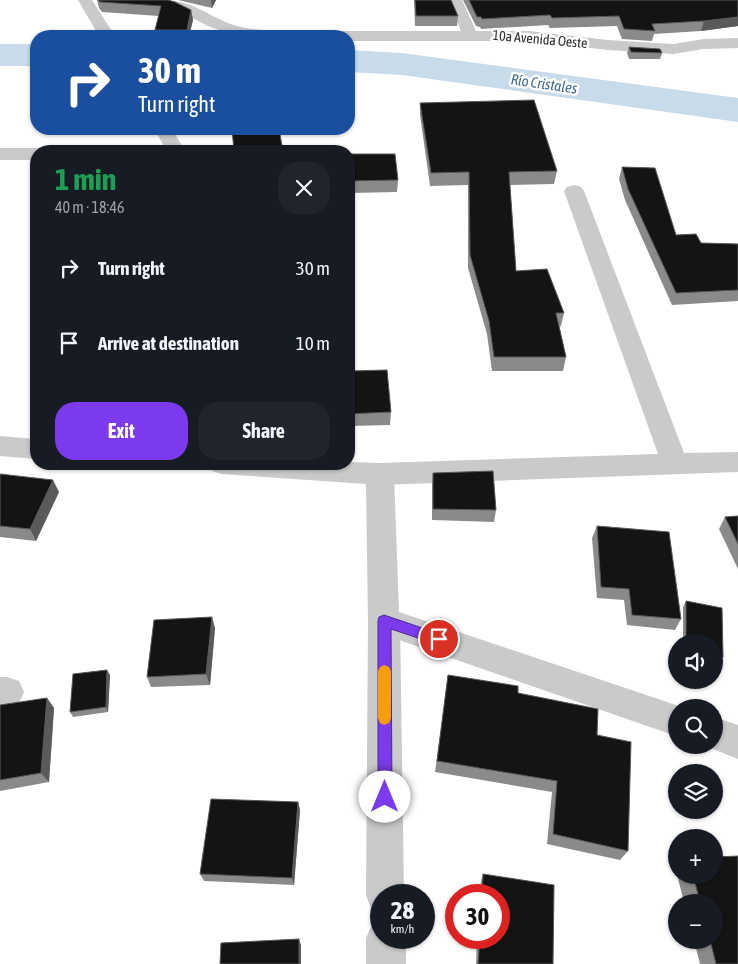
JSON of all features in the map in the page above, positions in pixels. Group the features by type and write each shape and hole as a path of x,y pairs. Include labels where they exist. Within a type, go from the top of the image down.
{"street":[{"path":"85,0 103,30"},
{"path":"157,0 182,7 213,24 232,30"},
{"path":"455,0 470,35"},
{"name":"10a Avenida Oeste","path":"355,36 529,36 608,45 673,48 704,44 738,43"},
{"path":"0,154 30,154"},
{"path":"574,191 675,464"},
{"path":"0,446 30,448"},
{"path":"322,470 380,474 738,462"},
{"path":"380,474 384,621 386,884"},
{"path":"384,621 668,717"},
{"path":"723,736 738,742"},
{"path":"386,949 386,964"}],"building":[{"path":"98,0 168,0 175,2 191,10 187,30 155,30 161,6 100,2"},
{"path":"415,0 451,0 458,16 416,16"},
{"path":"469,0 738,0 738,17 652,24 655,31 624,29 619,16 552,18 550,15 482,19 477,17"},
{"path":"629,47 660,49 662,53 631,52"},
{"path":"534,100 557,171 509,172 516,271 547,269 564,313 556,313 566,357 494,357 489,321 470,255 469,172 431,173 420,103"},
{"path":"233,135 280,135 282,145 233,145"},
{"path":"355,154 395,154 398,180 355,181"},
{"path":"622,167 655,168 676,235 696,234 701,243 738,244 738,290 676,293 628,189"},
{"path":"387,370 391,412 355,414 355,371"},
{"path":"493,471 496,510 433,509 433,473"},
{"path":"0,474 53,480 30,529 0,526"},
{"path":"738,516 738,544 725,517"},
{"path":"597,526 669,532 681,619 632,615 629,589 601,587"},
{"path":"686,601 722,608 723,634 686,634"},
{"path":"212,617 206,674 147,677 154,620"},
{"path":"107,670 106,707 70,712 73,674"},
{"path":"448,675 518,686 518,693 598,709 597,735 631,742 628,851 553,834 557,781 437,761"},
{"path":"47,698 41,773 0,780 0,705"},
{"path":"211,799 298,802 292,878 200,874"},
{"path":"738,856 738,964 716,964 712,949 723,949 723,894 698,894 695,884 723,884 723,857"},
{"path":"483,874 554,885 553,964 478,964 479,949 510,949 510,884 483,884"},
{"path":"299,939 299,964 220,964 221,943"}],"waterway":[{"name":"Río Cristales","path":"0,55 30,55"},
{"name":"Río Cristales","path":"355,61 402,64 738,110"}],"slow traffic":[{"path":"384,671 384,718"}],"route":[{"path":"385,797 384,621 439,639"}]}
